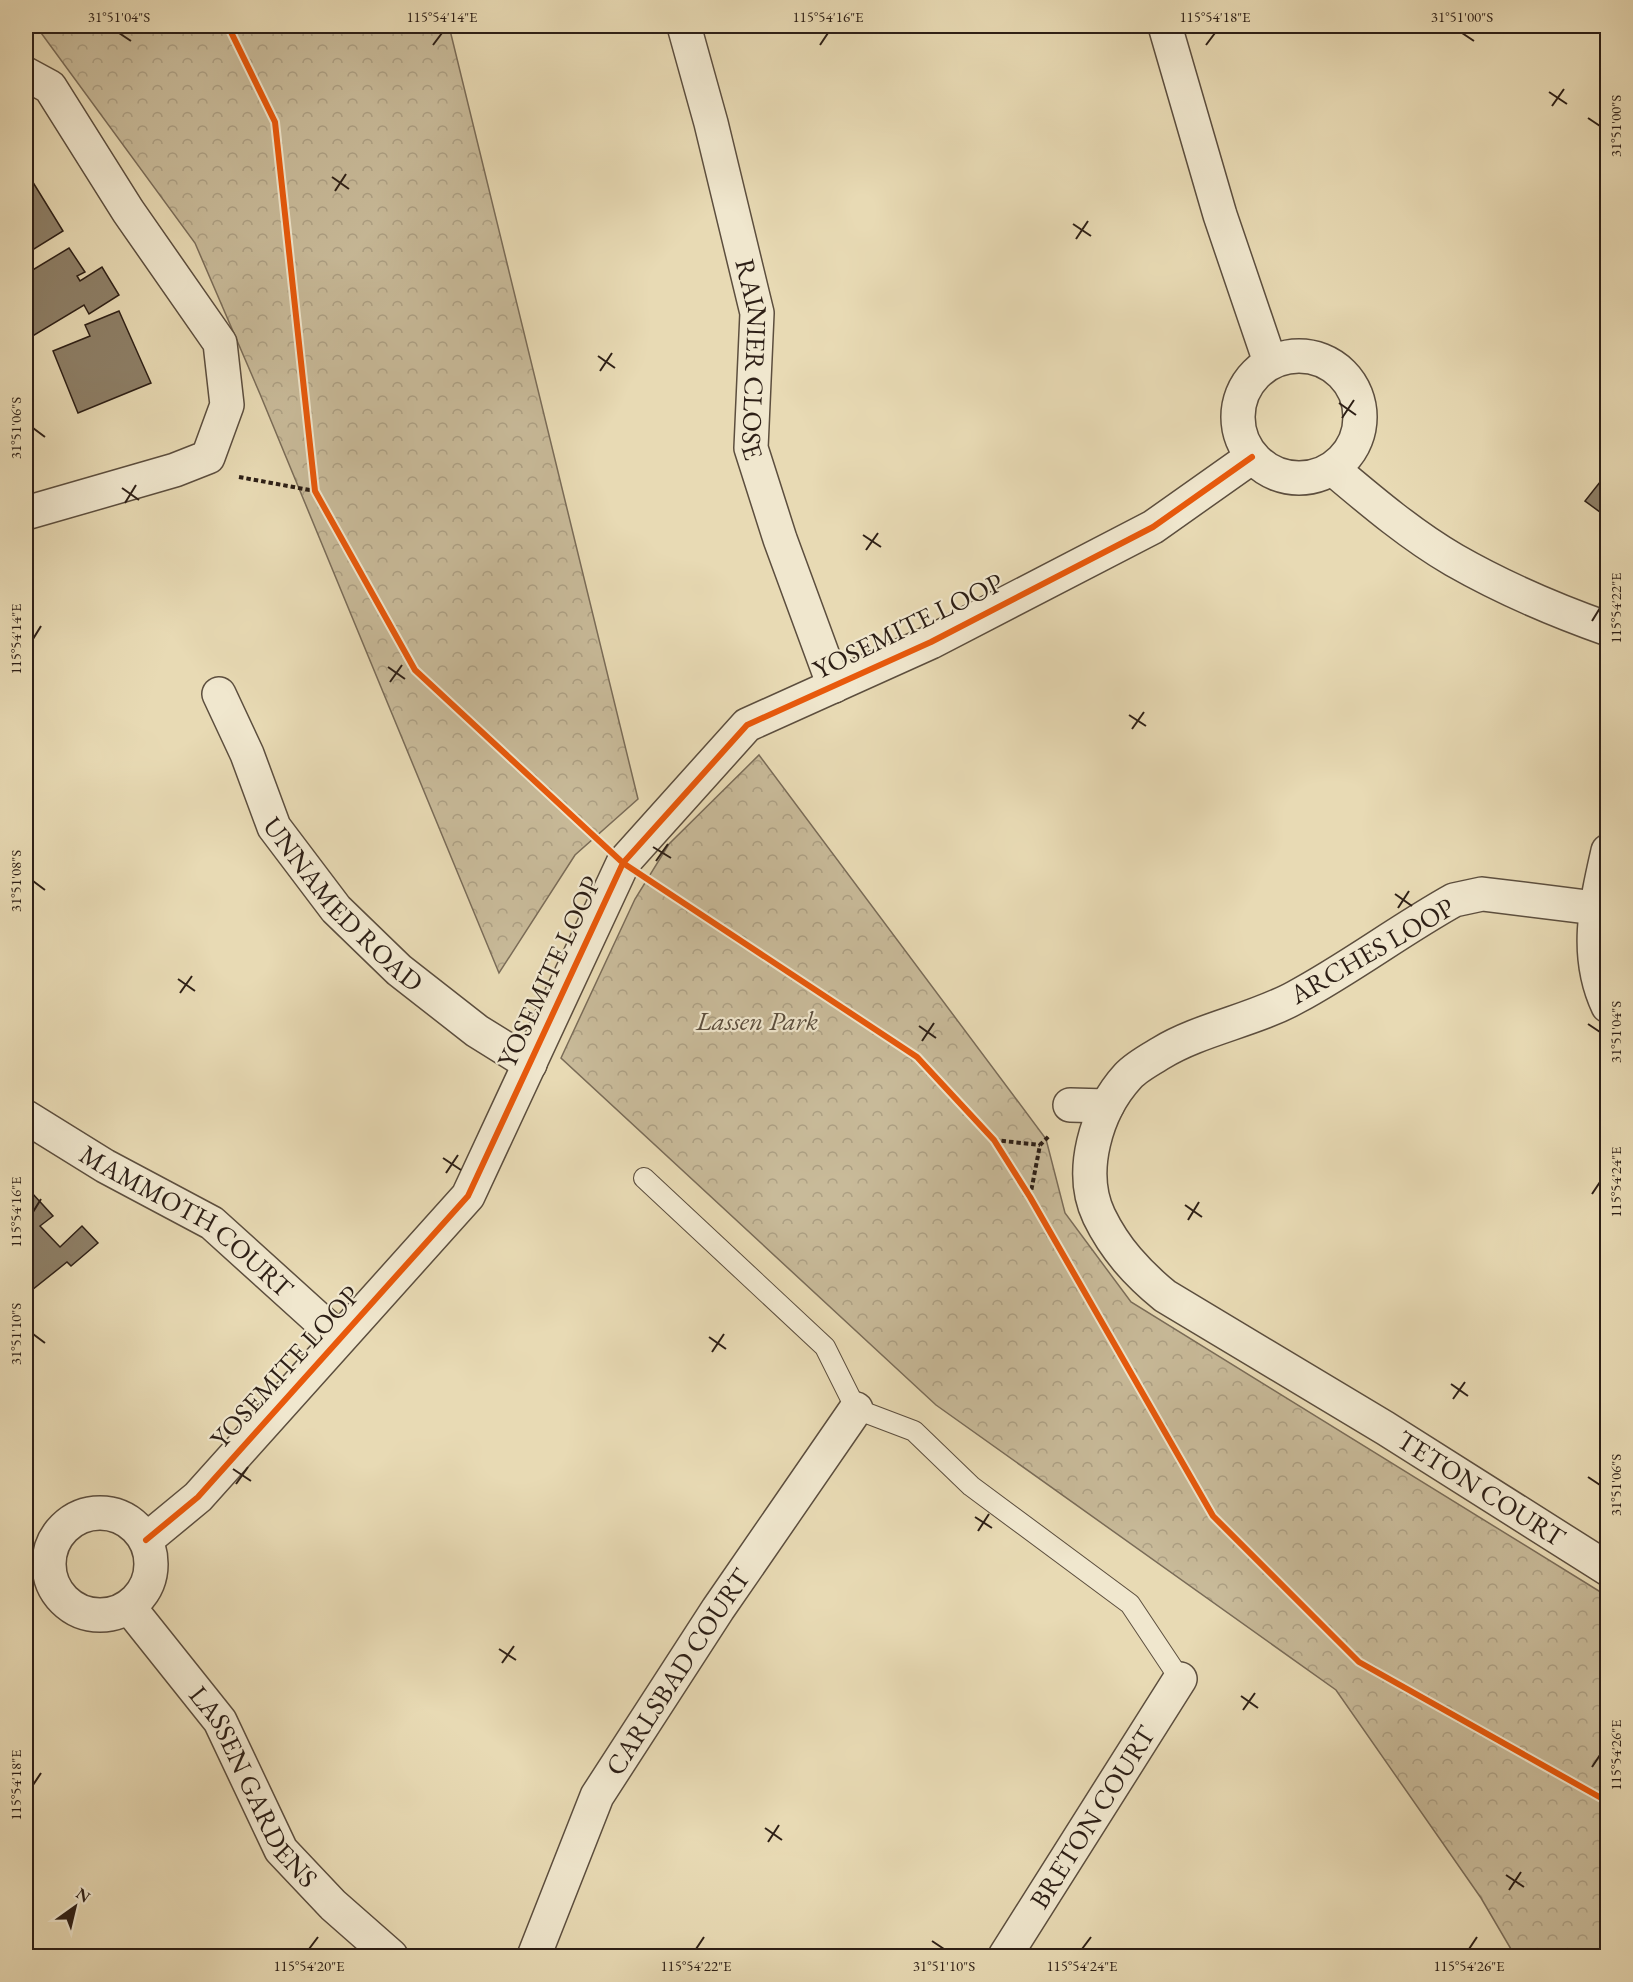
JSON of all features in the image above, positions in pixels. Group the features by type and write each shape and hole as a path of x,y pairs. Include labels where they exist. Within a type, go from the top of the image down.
{"street":[{"name":"RAINIER CLOSE","path":"684,26 711,123 757,313 751,448 780,539 834,686"},
{"path":"1165,26 1220,215 1270,362"},
{"path":"26,74 50,87 128,211 220,343 227,405 208,457 175,470 26,513"},
{"path":"1289,356 1310,357 1330,363 1346,377 1357,395 1361,415 1358,436 1349,455 1333,469 1313,477 1290,478 1269,471 1252,457 1241,438 1237,417 1242,395 1253,376 1270,362 1289,356"},
{"name":"YOSEMITE LOOP","path":"146,1540 198,1497 338,1337 468,1196 623,863 747,725 931,642 1153,526 1252,457"},
{"path":"1333,469 1377,506 1452,559 1543,605 1608,629"},
{"name":"UNNAMED ROAD","path":"219,694 247,754 274,828 336,909 399,970 477,1031 530,1064"},
{"path":"1608,851 1595,908 1593,950 1598,985 1608,1006"},
{"name":"ARCHES LOOP","path":"1384,1428 1165,1296 1135,1270 1114,1244 1098,1214 1090,1176 1093,1143 1107,1106 1128,1075 1163,1052 1295,998 1454,900 1482,894 1595,908"},
{"path":"1070,1105 1107,1106"},
{"name":"MAMMOTH COURT","path":"26,1117 105,1166 212,1223 338,1337"},
{"name":"CARLSBAD COURT","path":"534,1956 597,1796 718,1609 856,1409"},
{"name":"TETON COURT","path":"1384,1428 1608,1569"},
{"path":"108,1513 136,1527 146,1540 152,1570 141,1597 129,1607 113,1614 96,1616 79,1612 65,1602 55,1588 37,1576 64,1527 77,1518 108,1513"},
{"name":"LASSEN GARDENS","path":"129,1607 220,1721 281,1850 333,1905 391,1956"},
{"name":"BRETON COURT","path":"1005,1956 1180,1678"}],"lane":[{"path":"644,1178 825,1347 856,1409 914,1431 971,1486 1130,1604 1180,1678"}],"path":[{"path":"175,470 260,480 315,491"},
{"path":"314,479 315,491 321,501"},
{"path":"1030,1197 1041,1145 1070,1105"},
{"path":"986,1132 1000,1150"},
{"path":"994,1140 1041,1145"},
{"path":"1024,1188 1036,1207"}],"green space":[{"path":"36,26 449,26 638,799 575,855 499,973 260,394 195,243"},
{"name":"Lassen Park","path":"759,755 1046,1139 1065,1213 1131,1302 1607,1596 1607,1956 1515,1956 1481,1898 1336,1690 936,1405 561,1058 635,899 669,844"}],"building":[{"path":"26,171 63,231 26,254"},
{"path":"69,248 85,272 77,276 80,281 102,267 119,295 89,314 84,305 26,340 26,274"},
{"path":"119,311 151,383 78,413 53,351 90,336 85,325"},
{"path":"1608,472 1608,518 1585,501"},
{"path":"32,1193 53,1216 40,1226 60,1247 82,1226 98,1243 71,1266 67,1262 27,1294 26,1199"}],"cycle path":[{"path":"228,26 275,122 315,491 415,670 623,863 917,1057 994,1140 1030,1197 1213,1516 1359,1662 1603,1799 1608,1806"},
{"path":"146,1540 198,1497 468,1196 623,863 747,725 931,642 1153,527 1252,457"}]}
